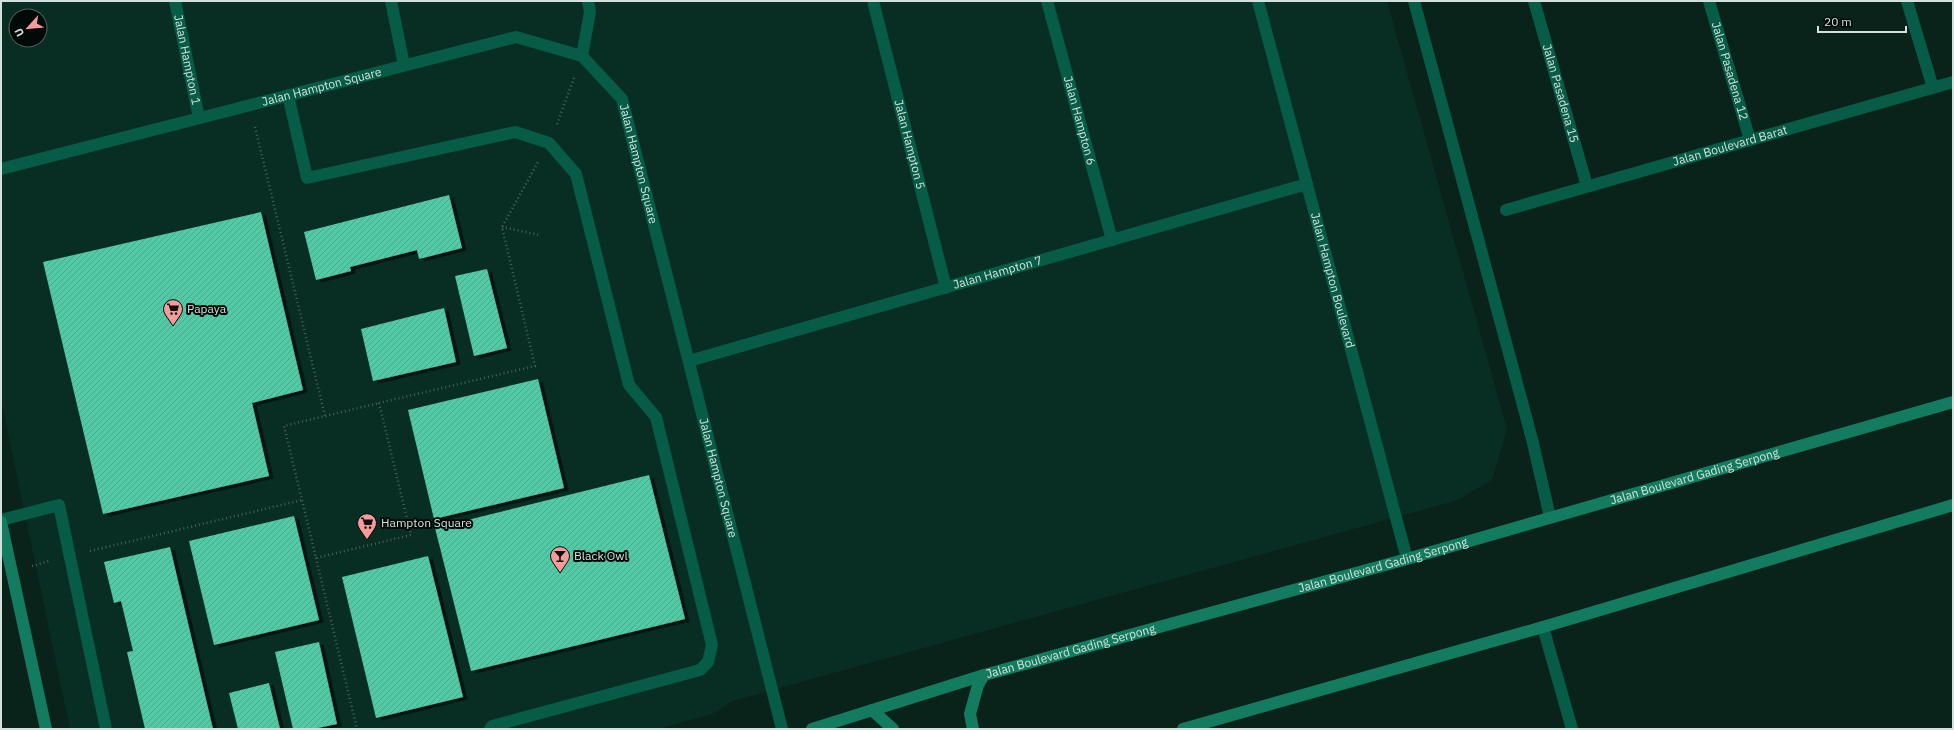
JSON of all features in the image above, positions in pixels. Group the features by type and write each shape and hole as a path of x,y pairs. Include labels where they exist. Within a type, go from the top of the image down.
{"main road":[{"name":"Jalan Boulevard Gading Serpong","path":"812,729 984,675 1408,559 1953,402"},
{"path":"1183,729 1204,726 1953,505"},
{"path":"1,521 4,547 13,572 46,729"},
{"path":"973,729 970,714 978,685 984,675"},
{"path":"872,710 893,729"}],"street":[{"name":"Jalan Hampton 1","path":"175,1 199,118"},
{"path":"391,1 404,65"},
{"path":"582,56 590,12 588,1"},
{"name":"Jalan Hampton 5","path":"873,1 946,288"},
{"name":"Jalan Hampton 6","path":"1047,1 1112,240"},
{"name":"Jalan Hampton Boulevard","path":"1258,1 1408,559"},
{"path":"1414,1 1532,439 1550,517"},
{"name":"Jalan Pasadena 15","path":"1534,1 1587,186"},
{"name":"Jalan Pasadena 12","path":"1709,1 1750,140"},
{"path":"1908,1 1933,88"},
{"name":"Jalan Hampton Square","path":"1,169 516,37 582,56 622,99 782,729"},
{"name":"Jalan Boulevard Barat","path":"1506,210 1953,82"},
{"path":"288,95 307,178 515,132 549,143 576,174 629,385 656,417 712,645 708,662 700,670 488,728"},
{"name":"Jalan Hampton 7","path":"689,361 1307,184"},
{"path":"1,521 59,505 106,729"},
{"path":"1543,627 1572,729"}],"path":[{"path":"357,729 284,426 535,366 502,227 549,143 582,56"},
{"path":"250,105 325,416"},
{"path":"502,227 539,235"},
{"path":"316,558 411,535 379,403"},
{"path":"13,572 69,556 302,500"}],"shaded area":[{"path":"1,1 1387,1 1507,429 1492,480 1458,500 732,701 712,714 658,729 70,729 1,400"}],"building":[{"path":"449,195 462,248 419,259 417,250 350,267 351,271 316,280 304,232"},
{"name":"Papaya","path":"261,212 303,390 252,403 269,476 103,514 43,262"},
{"path":"487,269 507,348 474,356 455,276"},
{"path":"444,308 456,362 373,381 361,329"},
{"path":"538,379 564,488 434,519 408,410"},
{"name":"Black Owl","path":"649,475 685,619 471,671 435,528"},
{"path":"294,516 319,620 214,645 189,541"},
{"path":"170,547 213,729 145,729 127,652 133,651 121,601 114,603 104,562"},
{"path":"428,556 463,697 376,718 342,577"},
{"path":"319,642 337,724 313,729 293,729 275,652"},
{"path":"269,683 280,729 238,729 229,693"}],"place":[{"name":"Papaya","path":"173,326"},
{"name":"Hampton Square","path":"367,540"},
{"name":"Black Owl","path":"560,573"}]}
